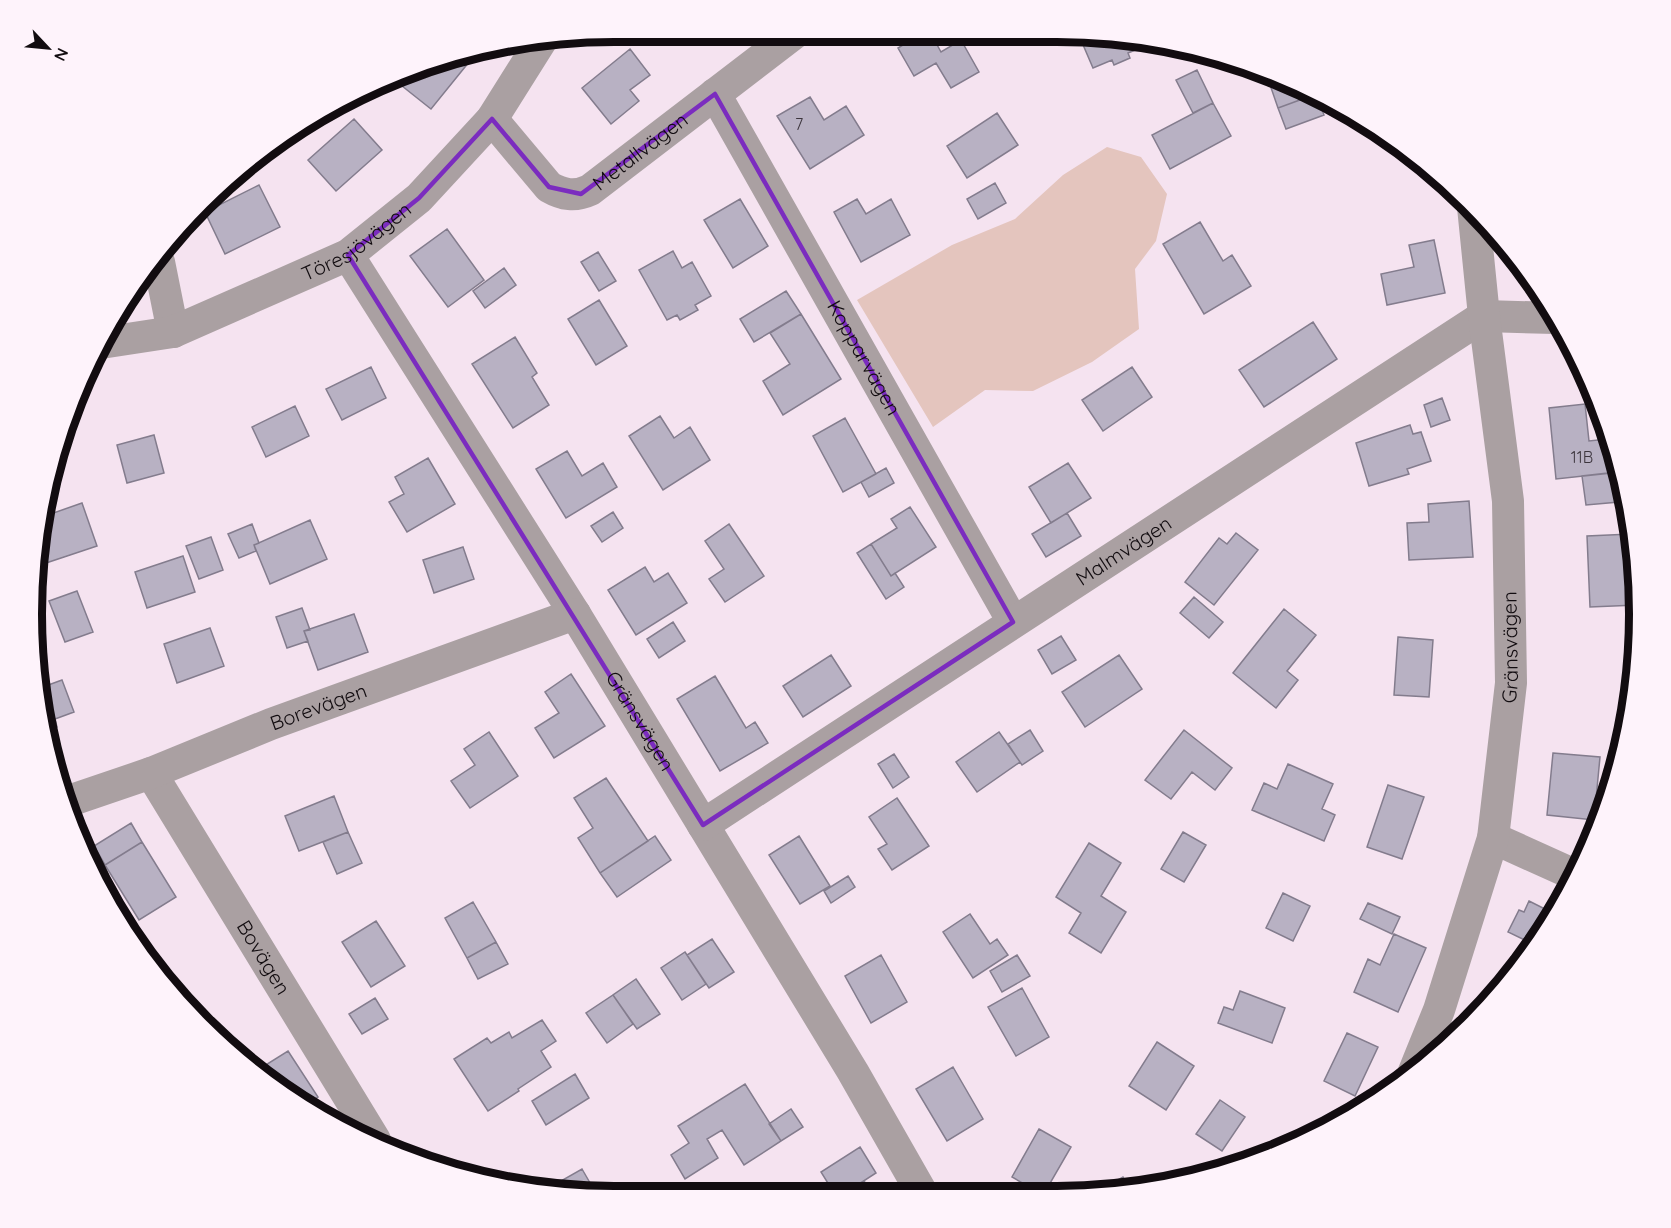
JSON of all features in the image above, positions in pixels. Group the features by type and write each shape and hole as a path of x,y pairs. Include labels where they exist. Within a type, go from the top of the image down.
{"street":[{"name":"Metallvägen","path":"492,119 549,187 561,194 580,194 590,190 783,42"},
{"name":"Töresjövägen","path":"112,341 173,332 348,255 419,198 492,119 537,47"},
{"name":"Kopparvägen","path":"715,94 1013,622"},
{"name":"Gränsvägen","path":"1421,1055 1439,1010 1492,838 1511,683 1508,501 1475,224"},
{"name":"Gränsvägen","path":"348,255 575,614 853,1072 918,1186"},
{"path":"160,266 173,332"},
{"name":"Malmvägen","path":"703,825 1484,316"},
{"path":"1484,316 1546,318"},
{"name":"Borevägen","path":"73,800 151,773 271,724 575,614"},
{"name":"Bovägen","path":"151,773 369,1131"},
{"path":"1492,838 1568,871"}],"highlighted area":[{"path":"715,94 1013,622 703,825 348,255 419,198 492,119 549,187 581,194"}],"shaded area":[{"path":"1107,147 1141,157 1167,194 1156,241 1135,269 1139,329 1092,362 1033,391 985,390 933,427 857,300 952,245 1015,219 1063,175"}],"building":[{"path":"908,42 936,42 941,52 958,42 962,42 979,72 951,88 936,63 914,76 898,48"},
{"path":"1082,43 1139,48 1128,53 1130,58 1114,65 1112,60 1093,68"},
{"path":"630,49 650,75 630,90 639,101 611,124 582,88"},
{"path":"468,61 469,62 431,109 400,84"},
{"path":"1197,70 1213,103 1193,113 1176,80"},
{"path":"1270,83 1304,98 1278,108"},
{"path":"810,97 824,120 846,106 864,135 810,169 777,116"},
{"path":"1304,98 1321,107 1324,115 1286,129 1278,108"},
{"path":"1213,103 1231,136 1170,169 1152,135"},
{"path":"997,113 1018,145 967,178 947,146"},
{"path":"354,119 382,150 336,191 308,160"},
{"path":"995,183 1006,203 978,219 967,199"},
{"path":"259,185 280,227 225,254 206,214 211,209"},
{"path":"740,199 768,246 733,268 704,220"},
{"path":"857,199 866,214 891,199 910,235 861,262 834,212"},
{"path":"1200,222 1223,261 1232,255 1251,286 1204,314 1163,244"},
{"path":"447,229 484,280 448,307 410,256"},
{"path":"1434,240 1445,293 1387,305 1381,274 1414,267 1409,245"},
{"path":"673,251 682,268 692,262 711,296 695,305 698,310 680,320 677,315 667,320 639,270"},
{"path":"598,252 616,281 599,291 581,262"},
{"path":"504,268 516,285 485,308 473,291"},
{"path":"786,291 801,314 754,342 740,319"},
{"path":"599,300 627,346 596,365 568,319"},
{"path":"801,314 841,379 783,415 763,381 790,364 770,333"},
{"path":"1313,322 1337,359 1264,407 1239,370"},
{"path":"515,337 537,373 532,377 549,405 513,428 472,364"},
{"path":"371,367 386,398 342,420 326,389"},
{"path":"1132,367 1152,397 1103,431 1082,400"},
{"path":"1442,398 1450,420 1431,427 1424,405"},
{"path":"1585,404 1589,441 1602,440 1611,473 1556,479 1549,408"},
{"path":"295,406 309,436 266,457 252,427"},
{"path":"660,416 674,438 690,427 710,460 663,490 629,436"},
{"path":"845,418 876,474 843,492 813,436"},
{"path":"1410,425 1413,434 1421,432 1431,461 1407,469 1409,474 1369,486 1356,443"},
{"path":"154,435 164,473 127,483 117,445"},
{"path":"567,451 582,476 603,463 617,487 566,518 536,469"},
{"path":"428,458 455,504 407,532 389,502 404,494 395,477"},
{"path":"1068,463 1091,498 1051,523 1029,487"},
{"path":"886,468 894,483 869,497 861,482"},
{"path":"1611,473 1618,502 1586,505 1582,476"},
{"path":"1469,501 1473,557 1409,560 1407,523 1429,522 1428,504"},
{"path":"82,503 97,546 44,564 51,514"},
{"path":"910,507 936,547 891,576 871,544 897,528 891,519"},
{"path":"613,512 623,528 602,542 591,526"},
{"path":"1067,513 1081,536 1046,557 1032,534"},
{"path":"310,520 327,559 270,584 254,545"},
{"path":"252,524 259,543 254,545 256,551 239,558 228,534"},
{"path":"729,524 764,576 725,602 709,579 724,569 705,541"},
{"path":"1236,533 1258,550 1214,605 1185,582 1219,538 1227,544"},
{"path":"1623,534 1629,605 1590,607 1587,536"},
{"path":"211,537 223,570 199,579 186,546"},
{"path":"871,544 891,576 895,573 904,587 886,599 857,553"},
{"path":"463,547 474,579 434,593 423,560"},
{"path":"183,556 195,592 147,608 135,572"},
{"path":"645,567 654,582 668,573 687,603 636,635 608,590"},
{"path":"77,591 93,632 65,642 49,601"},
{"path":"1194,597 1223,622 1209,638 1180,613"},
{"path":"302,608 310,630 304,631 308,641 287,648 276,617"},
{"path":"1284,609 1316,635 1287,671 1298,680 1276,708 1233,673"},
{"path":"354,614 368,652 318,670 304,631"},
{"path":"673,622 685,641 659,658 647,639"},
{"path":"210,628 224,666 177,683 164,644"},
{"path":"1061,636 1076,660 1052,674 1038,650"},
{"path":"1398,637 1433,640 1429,697 1394,695"},
{"path":"831,655 851,686 803,717 783,686"},
{"path":"1119,655 1142,689 1085,727 1062,692"},
{"path":"571,674 605,726 554,758 535,728 559,713 545,692"},
{"path":"715,676 746,728 755,722 768,743 720,771 677,699"},
{"path":"62,680 74,712 55,719 57,727 53,728 47,689 47,686"},
{"path":"1030,730 1043,751 1022,765 1008,744"},
{"path":"1184,730 1232,768 1215,790 1192,772 1171,799 1145,780"},
{"path":"489,732 518,776 470,808 451,781 475,765 464,749"},
{"path":"999,732 1020,762 977,792 956,762"},
{"path":"1553,753 1600,757 1595,808 1590,820 1547,815"},
{"path":"894,754 909,777 893,788 878,764"},
{"path":"1288,764 1333,784 1322,809 1335,815 1324,841 1252,810 1264,783 1277,789"},
{"path":"606,778 648,841 600,873 578,838 593,828 574,798"},
{"path":"1388,785 1424,797 1402,859 1367,847"},
{"path":"334,796 348,832 299,851 285,816"},
{"path":"897,798 929,846 892,870 878,849 887,844 869,817"},
{"path":"131,823 142,842 105,865 94,846"},
{"path":"348,832 362,863 337,874 323,842"},
{"path":"1183,832 1206,845 1184,882 1161,869"},
{"path":"655,836 671,860 617,897 600,873"},
{"path":"799,836 830,886 800,904 769,855"},
{"path":"142,842 176,897 139,920 105,865"},
{"path":"1089,843 1121,863 1101,896 1126,912 1101,953 1069,933 1081,913 1056,897"},
{"path":"848,876 855,887 831,903 824,891"},
{"path":"1283,893 1310,906 1293,941 1266,928"},
{"path":"1529,901 1546,910 1526,941 1508,932 1519,910 1524,912"},
{"path":"473,902 496,942 467,958 445,918"},
{"path":"1368,903 1400,917 1392,934 1360,919"},
{"path":"970,914 990,944 997,939 1008,955 973,978 943,932"},
{"path":"376,921 405,966 371,987 342,942"},
{"path":"1394,934 1426,948 1398,1012 1354,992 1368,959 1380,965"},
{"path":"712,939 734,972 709,988 687,955"},
{"path":"496,942 508,964 478,979 467,958"},
{"path":"685,952 706,984 682,1000 661,968"},
{"path":"881,955 907,1002 871,1023 845,976"},
{"path":"1017,955 1030,976 1002,992 990,971"},
{"path":"1511,957 1514,958 1511,962 1503,972"},
{"path":"636,979 660,1014 637,1029 613,995"},
{"path":"1022,988 1049,1037 1016,1056 988,1007"},
{"path":"1240,991 1285,1008 1272,1043 1218,1023 1224,1007 1233,1010"},
{"path":"613,995 633,1024 607,1043 586,1013"},
{"path":"375,998 388,1019 362,1034 349,1014"},
{"path":"542,1020 556,1041 541,1051 551,1067 488,1111 454,1059 487,1038 491,1043 509,1032 512,1038"},
{"path":"1347,1033 1378,1047 1355,1096 1324,1081"},
{"path":"1157,1042 1194,1066 1166,1110 1129,1086"},
{"path":"288,1051 318,1097 313,1100 264,1066"},
{"path":"953,1067 983,1119 947,1141 916,1089"},
{"path":"575,1074 589,1098 546,1125 532,1101"},
{"path":"745,1084 781,1141 744,1165 722,1130 707,1139 718,1158 685,1179 671,1155 689,1143 678,1126"},
{"path":"1220,1100 1245,1117 1222,1151 1196,1134"},
{"path":"791,1109 803,1127 781,1141 769,1124"},
{"path":"1039,1129 1071,1147 1048,1186 1028,1186 1012,1177"},
{"path":"860,1147 876,1173 856,1186 830,1186 821,1172"},
{"path":"582,1169 591,1185 577,1185 557,1183"},
{"path":"1123,1177 1126,1182 1113,1183"},
{"path":"864,1181 867,1186 856,1186"}]}
